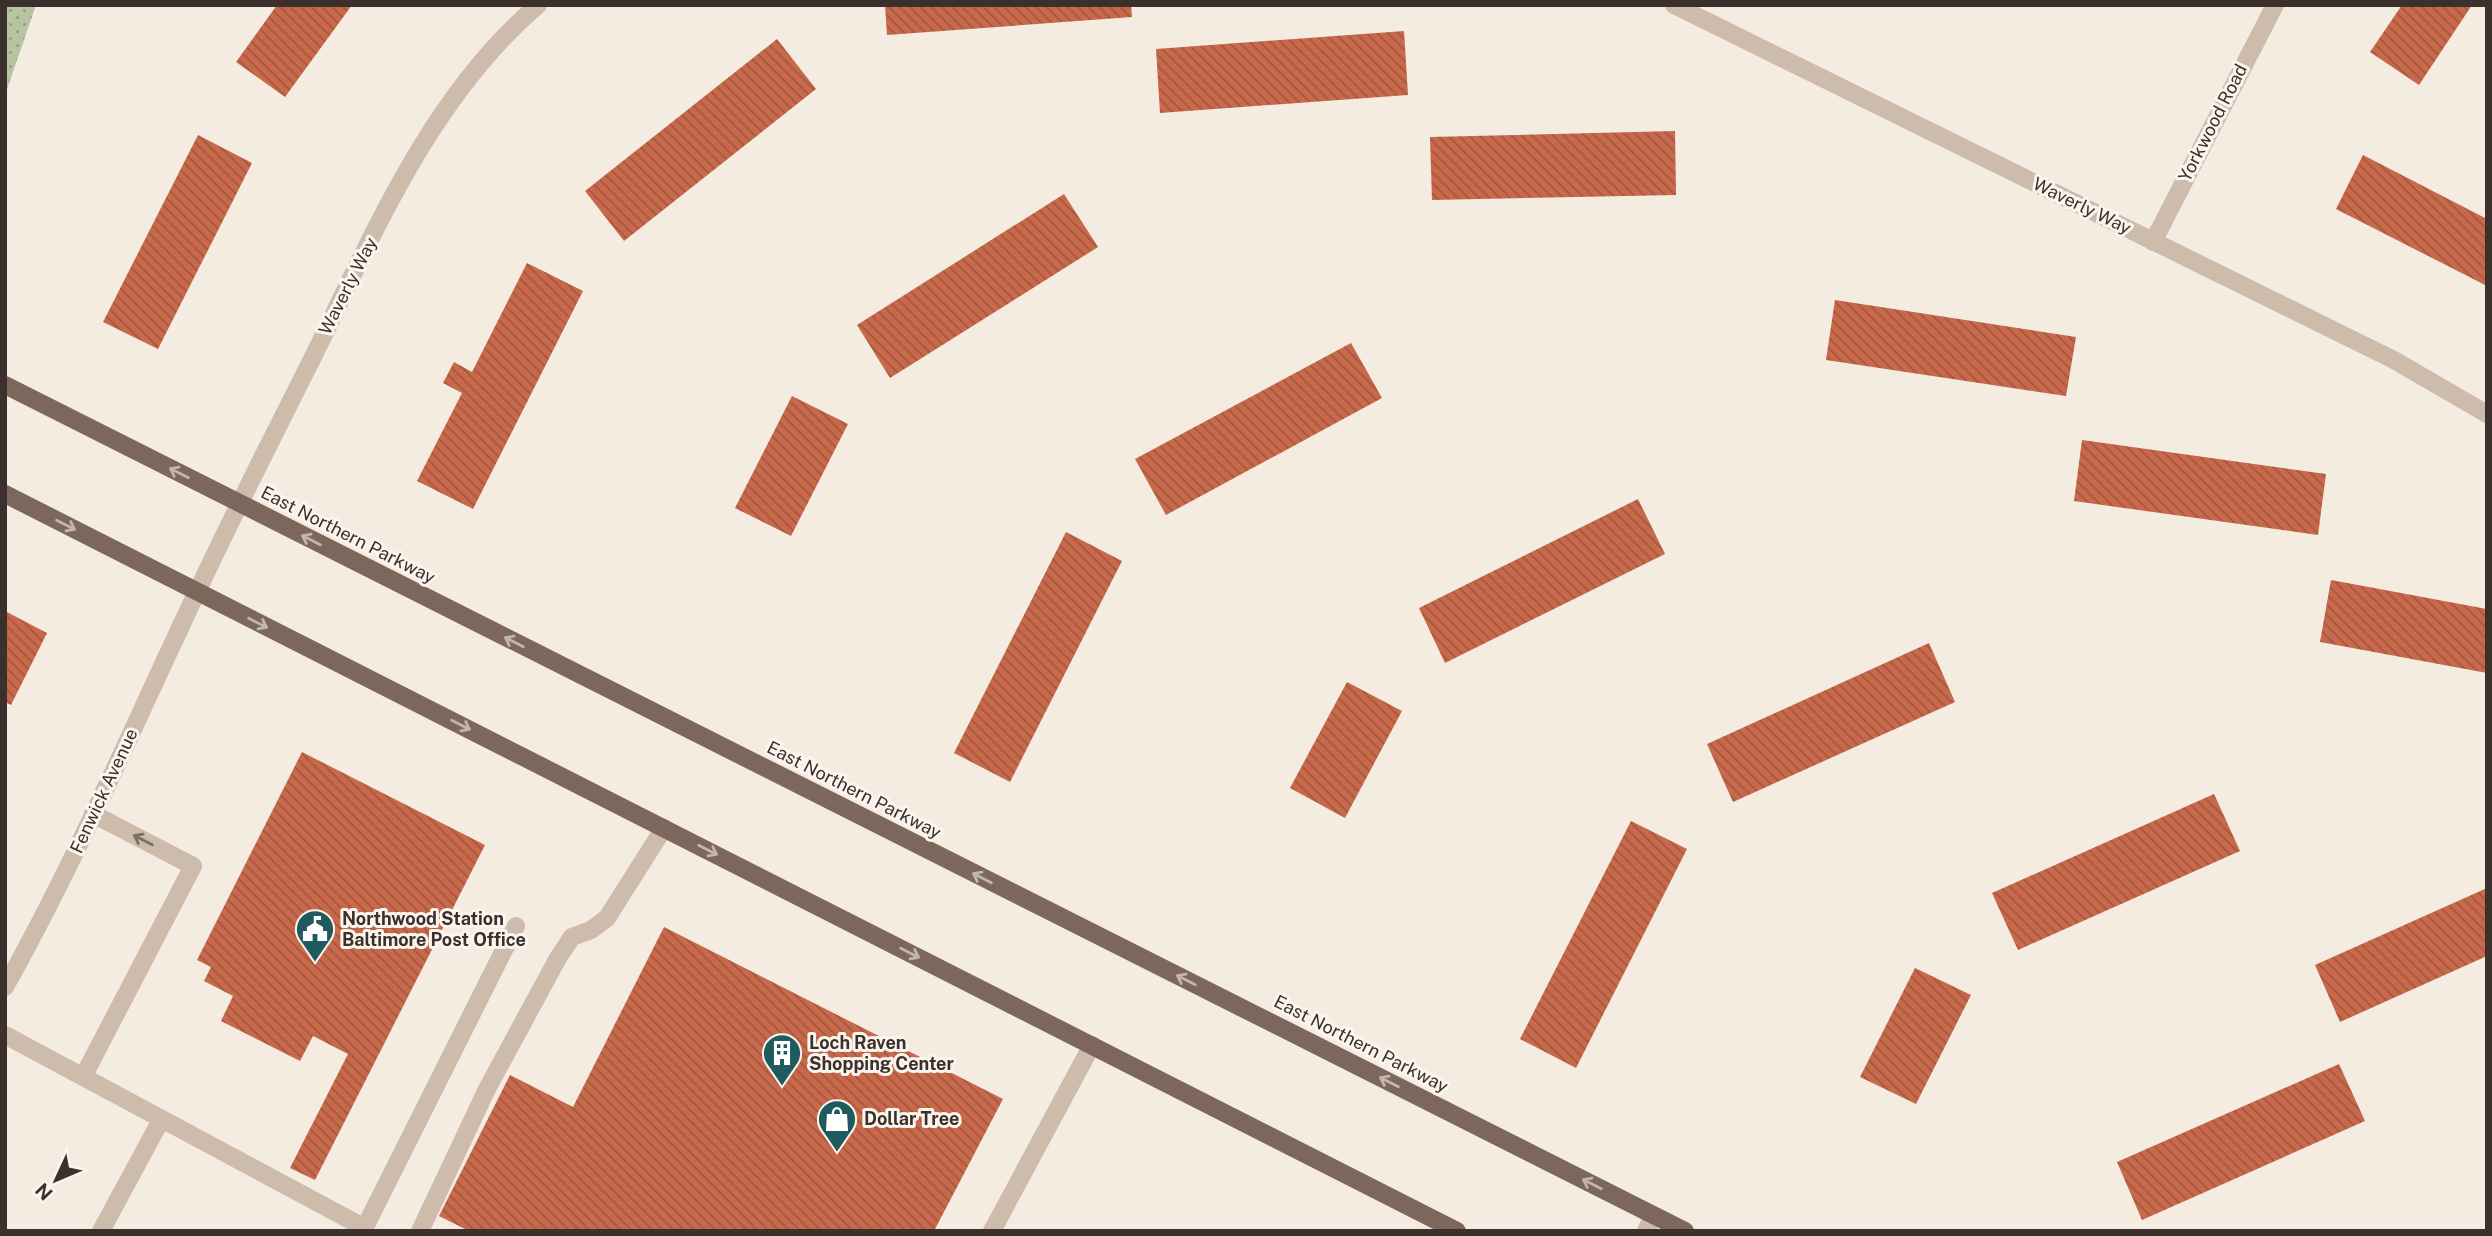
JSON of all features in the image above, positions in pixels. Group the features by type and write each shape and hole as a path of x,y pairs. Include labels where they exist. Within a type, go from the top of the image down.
{"main road":[{"name":"East Northern Parkway","path":"5,385 1649,1223 1685,1231"},
{"path":"5,494 1457,1231"}],"street":[{"name":"Waverly Way","path":"197,592 370,242 428,136 464,82 519,21 538,5"},
{"name":"Waverly Way","path":"1674,5 2393,360 2487,414"},
{"name":"Yorkwood Road","path":"2153,242 2274,5"},
{"name":"Fenwick Avenue","path":"7,980 53,898 197,592"},
{"path":"83,1077 193,866 93,814"},
{"path":"420,1231 487,1089 558,958 572,937 591,930 607,918 664,828"},
{"path":"5,1035 364,1229 516,926"},
{"path":"992,1231 1092,1045"},
{"path":"101,1231 161,1120"}],"green space":[{"path":"5,5 36,5 5,95"}],"building":[{"path":"277,5 352,5 285,97 236,62"},
{"path":"885,5 1131,5 1132,17 887,35"},
{"path":"2402,5 2472,5 2419,85 2370,52"},
{"path":"1404,31 1408,95 1160,113 1156,49"},
{"path":"777,39 816,89 624,241 585,191"},
{"path":"1675,131 1676,195 1432,200 1430,137"},
{"path":"198,135 252,163 158,349 103,322"},
{"path":"2363,155 2487,219 2487,286 2336,209"},
{"path":"1064,194 1098,247 890,378 857,325"},
{"path":"527,263 583,291 473,509 417,481 462,393 443,383 454,362 472,372"},
{"path":"1835,300 2076,337 2066,396 1826,360"},
{"path":"1351,343 1382,398 1166,515 1135,459"},
{"path":"792,396 848,424 791,536 735,508"},
{"path":"2082,440 2326,474 2318,535 2074,501"},
{"path":"1638,499 1665,554 1445,663 1419,608"},
{"path":"1066,532 1122,561 1010,782 954,753"},
{"path":"2331,580 2487,609 2487,673 2320,642"},
{"path":"5,611 47,633 11,705 5,702"},
{"path":"1929,643 1955,702 1733,802 1707,744"},
{"path":"1347,682 1402,711 1345,818 1290,788"},
{"name":"Northwood Station Baltimore Post Office","path":"302,752 485,845 315,1180 290,1168 348,1054 313,1036 300,1061 221,1021 233,996 204,981 211,967 197,960"},
{"path":"2214,794 2240,851 2018,950 1992,893"},
{"path":"1631,821 1687,849 1576,1068 1520,1039"},
{"path":"2487,888 2487,956 2340,1022 2315,965"},
{"name":"Loch Raven Shopping Center","path":"664,927 1003,1099 934,1231 469,1231 439,1216 510,1075 573,1107"},
{"path":"1915,968 1971,995 1916,1104 1860,1077"},
{"path":"2339,1064 2365,1121 2142,1220 2117,1162"}],"place":[{"name":"Northwood Station Baltimore Post Office","path":"315,963"},
{"name":"Loch Raven Shopping Center","path":"782,1087"},
{"name":"Dollar Tree","path":"837,1153"}]}
